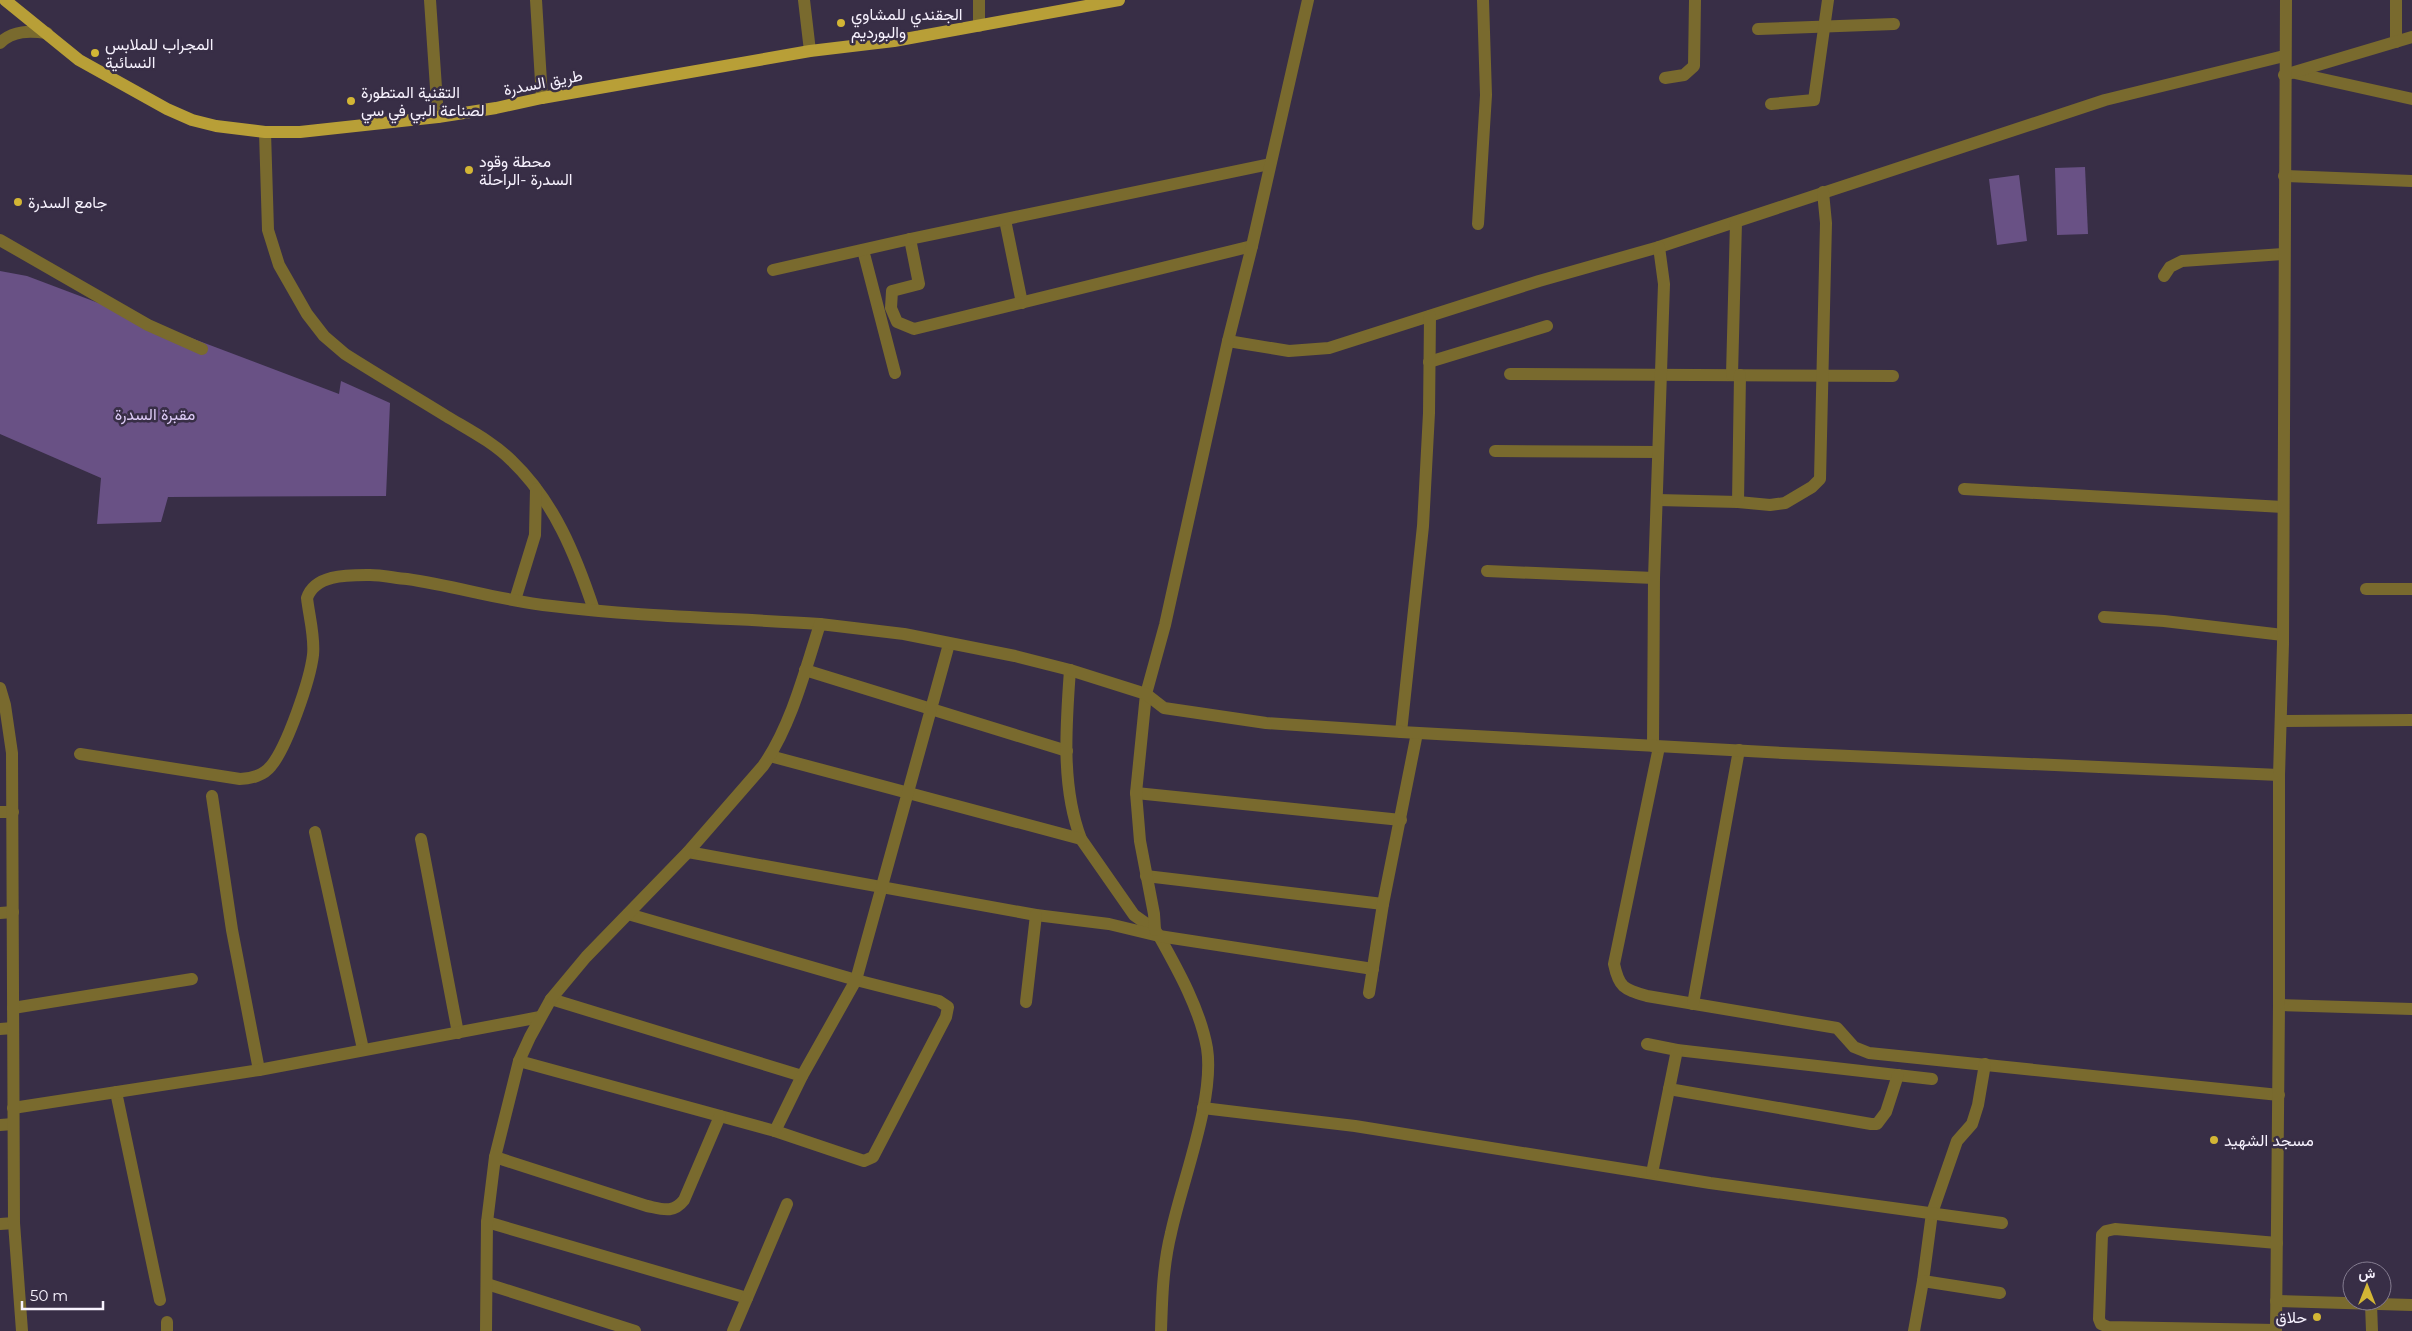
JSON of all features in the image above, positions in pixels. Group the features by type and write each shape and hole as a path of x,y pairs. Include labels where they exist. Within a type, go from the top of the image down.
{"main road":[{"name":"طريق السدرة","path":"5,0 79,60 144,98 192,120 216,126 265,132 340,129 438,117 810,52 894,41 979,26 1087,3 1119,0"}],"street":[{"path":"430,0 438,117"},
{"path":"536,0 542,98"},
{"path":"804,0 810,52"},
{"path":"979,0 979,26"},
{"path":"1161,1331 1162,1295 1170,1233 1203,1108 1208,1076 1208,1058 1200,1019 1157,933 1140,841 1136,793 1146,694 1165,626 1228,341 1252,246 1308,0"},
{"path":"1478,224 1486,95 1483,0"},
{"path":"1665,78 1684,75 1694,66 1695,0"},
{"path":"1771,104 1814,100 1828,0"},
{"path":"2277,1243 2116,1229 2106,1231 2102,1235 2100,1324 2108,1327 2276,1330 2280,1005 2279,775 2282,634 2284,176 2290,74 2284,56 2286,0"},
{"path":"2396,0 2396,42"},
{"path":"1758,29 1824,25 1894,24"},
{"path":"0,43 16,34 30,31 46,34"},
{"path":"2290,74 2412,37"},
{"path":"1228,341 1289,351 1329,348 1539,281 1659,247 2105,100 2204,74 2284,56"},
{"path":"2290,74 2412,100"},
{"path":"265,132 268,230 279,265 307,314 324,336 345,354 489,441 513,461 555,516 577,559 594,610"},
{"path":"773,270 910,238 1270,164"},
{"path":"2284,176 2412,181"},
{"path":"1658,500 1738,502 1770,505 1785,503 1812,487 1820,479 1826,223 1823,192"},
{"path":"1005,220 1022,303"},
{"path":"1736,222 1738,502"},
{"path":"910,238 919,284 892,291 891,308 894,318 901,325 914,329 1252,246"},
{"path":"0,240 148,325 202,349"},
{"path":"1659,247 1664,284 1654,578 1656,746 1614,964 1617,978 1622,987 1631,991 1693,1004 1838,1028 1854,1047 1869,1053 2279,1095"},
{"path":"863,250 895,374"},
{"path":"2164,276 2170,267 2182,262 2284,254"},
{"path":"1401,732 1423,526 1430,316"},
{"path":"1429,362 1547,326"},
{"path":"1510,374 1893,376"},
{"path":"1495,451 1658,452"},
{"path":"515,600 535,535 536,489"},
{"path":"1964,489 2282,507"},
{"path":"1487,571 1654,578"},
{"path":"80,754 240,779 254,777 267,770 281,750 310,670 313,654 307,598 313,587 326,580 343,576 372,574 446,584 515,600 552,606 820,624 904,634 1015,656 1070,670 1146,694 1164,708 1266,722 1417,733 1656,746 2279,775"},
{"path":"2366,589 2412,589"},
{"path":"2104,617 2164,621 2282,634"},
{"path":"486,1331 487,1222 496,1157 519,1061 540,1018 552,999 586,957 688,852 770,756 805,670 820,624"},
{"path":"775,1131 802,1076 856,980 949,644"},
{"path":"805,670 1067,751"},
{"path":"1070,670 1067,751 1070,795 1081,840 1134,915 1157,933"},
{"path":"0,688 5,737 6,812 14,912 13,1008 6,1028 12,1108 6,1124 22,1331"},
{"path":"2281,720 2412,720"},
{"path":"1369,994 1383,904 1417,733"},
{"path":"1693,1004 1740,750"},
{"path":"770,756 1081,840"},
{"path":"1136,793 1401,820"},
{"path":"212,796 232,930 259,1070"},
{"path":"315,832 363,1049"},
{"path":"421,839 458,1033"},
{"path":"688,852 1036,915 1108,924 1373,969"},
{"path":"1146,876 1383,904"},
{"path":"0,913 14,912"},
{"path":"519,1061 775,1131 864,1160 873,1157 946,1018 948,1010 938,1001 856,980 628,914"},
{"path":"1026,1002 1036,915"},
{"path":"13,1008 192,979"},
{"path":"552,999 802,1076"},
{"path":"2280,1005 2412,1009"},
{"path":"12,1108 259,1070 363,1049 540,1018"},
{"path":"1647,1044 1677,1050 1932,1079"},
{"path":"1652,1173 1677,1050"},
{"path":"1914,1331 1932,1213 1957,1141 1972,1124 1978,1105 1985,1064"},
{"path":"1669,1089 1877,1124 1886,1112 1898,1075"},
{"path":"116,1092 160,1300"},
{"path":"1203,1108 1355,1126 1652,1173 2002,1224"},
{"path":"496,1157 647,1206 669,1210 676,1208 684,1200 720,1116"},
{"path":"733,1331 787,1204"},
{"path":"487,1222 747,1298"},
{"path":"0,1224 14,1224"},
{"path":"1923,1281 2000,1293"},
{"path":"487,1284 634,1331"},
{"path":"2276,1301 2342,1303"},
{"path":"2392,1304 2412,1304"},
{"path":"2371,1311 2372,1331"}],"green space":[{"path":"2085,167 2088,234 2057,235 2055,168"},
{"path":"2019,175 2027,241 1997,245 1989,179"},
{"name":"مقبرة السدرة","path":"0,271 27,276 339,394 341,381 390,403 386,496 168,497 161,522 97,524 101,478 0,434"}],"place":[{"name":"الجقندي للمشاوي والبورديم","path":"841,23"},
{"name":"المجراب للملابس النسائية","path":"95,53"},
{"name":"التقنية المتطورة لصناعة البي في سي","path":"351,101"},
{"name":"محطة وقود السدرة -الراحلة","path":"469,170"},
{"name":"جامع السدرة","path":"18,202"},
{"name":"مسجد الشهيد","path":"2214,1140"},
{"name":"حلاق","path":"2317,1317"}]}
